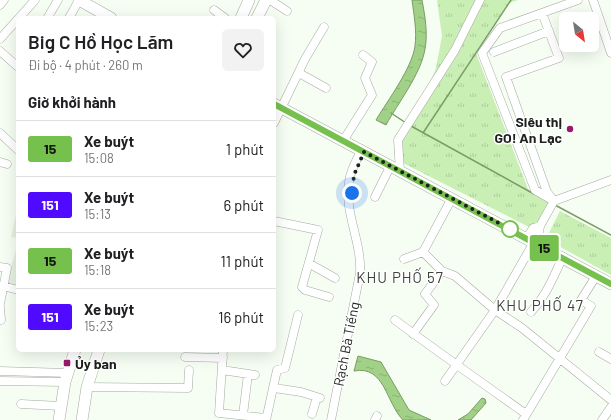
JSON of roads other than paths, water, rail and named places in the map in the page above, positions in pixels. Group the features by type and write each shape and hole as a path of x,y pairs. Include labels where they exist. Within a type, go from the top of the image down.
{"main road":[{"path":"79,0 107,16"},
{"path":"242,16 249,0"},
{"path":"258,16 266,0"},
{"path":"278,106 611,284"},
{"path":"59,420 67,377 74,352"},
{"path":"65,420 72,381 81,352"},
{"path":"78,420 83,387 92,352"},
{"path":"82,420 87,387 98,352"}],"street":[{"path":"0,5 4,0"},
{"path":"20,16 35,0"},
{"path":"49,16 58,0"},
{"path":"70,16 79,0"},
{"path":"270,0 287,11"},
{"path":"375,197 395,169 398,140 455,50 480,0"},
{"path":"554,201 535,190 482,53 500,28 578,0"},
{"path":"593,0 611,52"},
{"path":"214,10 222,16"},
{"path":"542,13 559,58 506,77 548,192 554,201"},
{"path":"0,39 16,20"},
{"path":"278,106 299,73 324,27"},
{"path":"494,52 549,31"},
{"path":"0,51 16,65"},
{"path":"343,141 372,95 365,78 372,62 363,55"},
{"path":"299,73 326,88"},
{"path":"0,128 16,142"},
{"path":"0,134 16,148"},
{"name":"Rạch Bà Tiếng","path":"331,420 360,273 360,251 348,193 351,174 362,152"},
{"name":"Rạch Bà Tiếng","path":"334,420 363,274 363,251 354,208 352,188 354,175 362,152"},
{"path":"445,381 495,310 554,201 611,180"},
{"path":"404,259 423,252 452,198"},
{"path":"276,221 318,230 303,288 329,297"},
{"path":"533,241 534,228 540,226"},
{"path":"423,252 442,272 455,276 495,310 522,328 611,400"},
{"path":"531,312 550,288 556,268 562,259"},
{"path":"310,264 335,278"},
{"path":"1,320 0,305 3,286 3,267"},
{"path":"413,334 434,305 425,294 442,272"},
{"path":"395,320 457,364 524,417 590,306 581,300 596,276"},
{"path":"3,286 16,289"},
{"path":"185,357 223,354 223,416 243,415 266,419 277,370 284,368 298,314"},
{"path":"599,352 611,359"},
{"path":"87,387 188,388 189,370"},
{"path":"222,370 251,374 243,415"},
{"path":"0,371 67,377"},
{"path":"0,381 67,377"},
{"path":"274,388 301,392 319,397 312,414"},
{"path":"21,404 61,406"},
{"path":"602,420 611,407"}],"water":[{"path":"412,0 422,0 426,31 426,43 423,59 414,78 386,125 376,120 405,74 415,46 416,40"},
{"path":"358,356 381,362 409,410 431,420 403,420 397,413 379,379 364,371 354,371"},
{"path":"482,398 485,399 486,403 471,420 458,420 468,414"}],"waterway":[{"path":"423,133 511,0"},
{"path":"391,113 406,123"},
{"path":"411,126 534,194"},
{"path":"555,205 611,235"}],"place":[{"name":"Siêu thị GO! An Lạc","path":"570,129"},
{"name":"Ủy ban","path":"67,363"}],"district":[{"name":"KHU PHỐ 57","path":"400,277"},
{"name":"KHU PHỐ 47","path":"540,305"}]}
